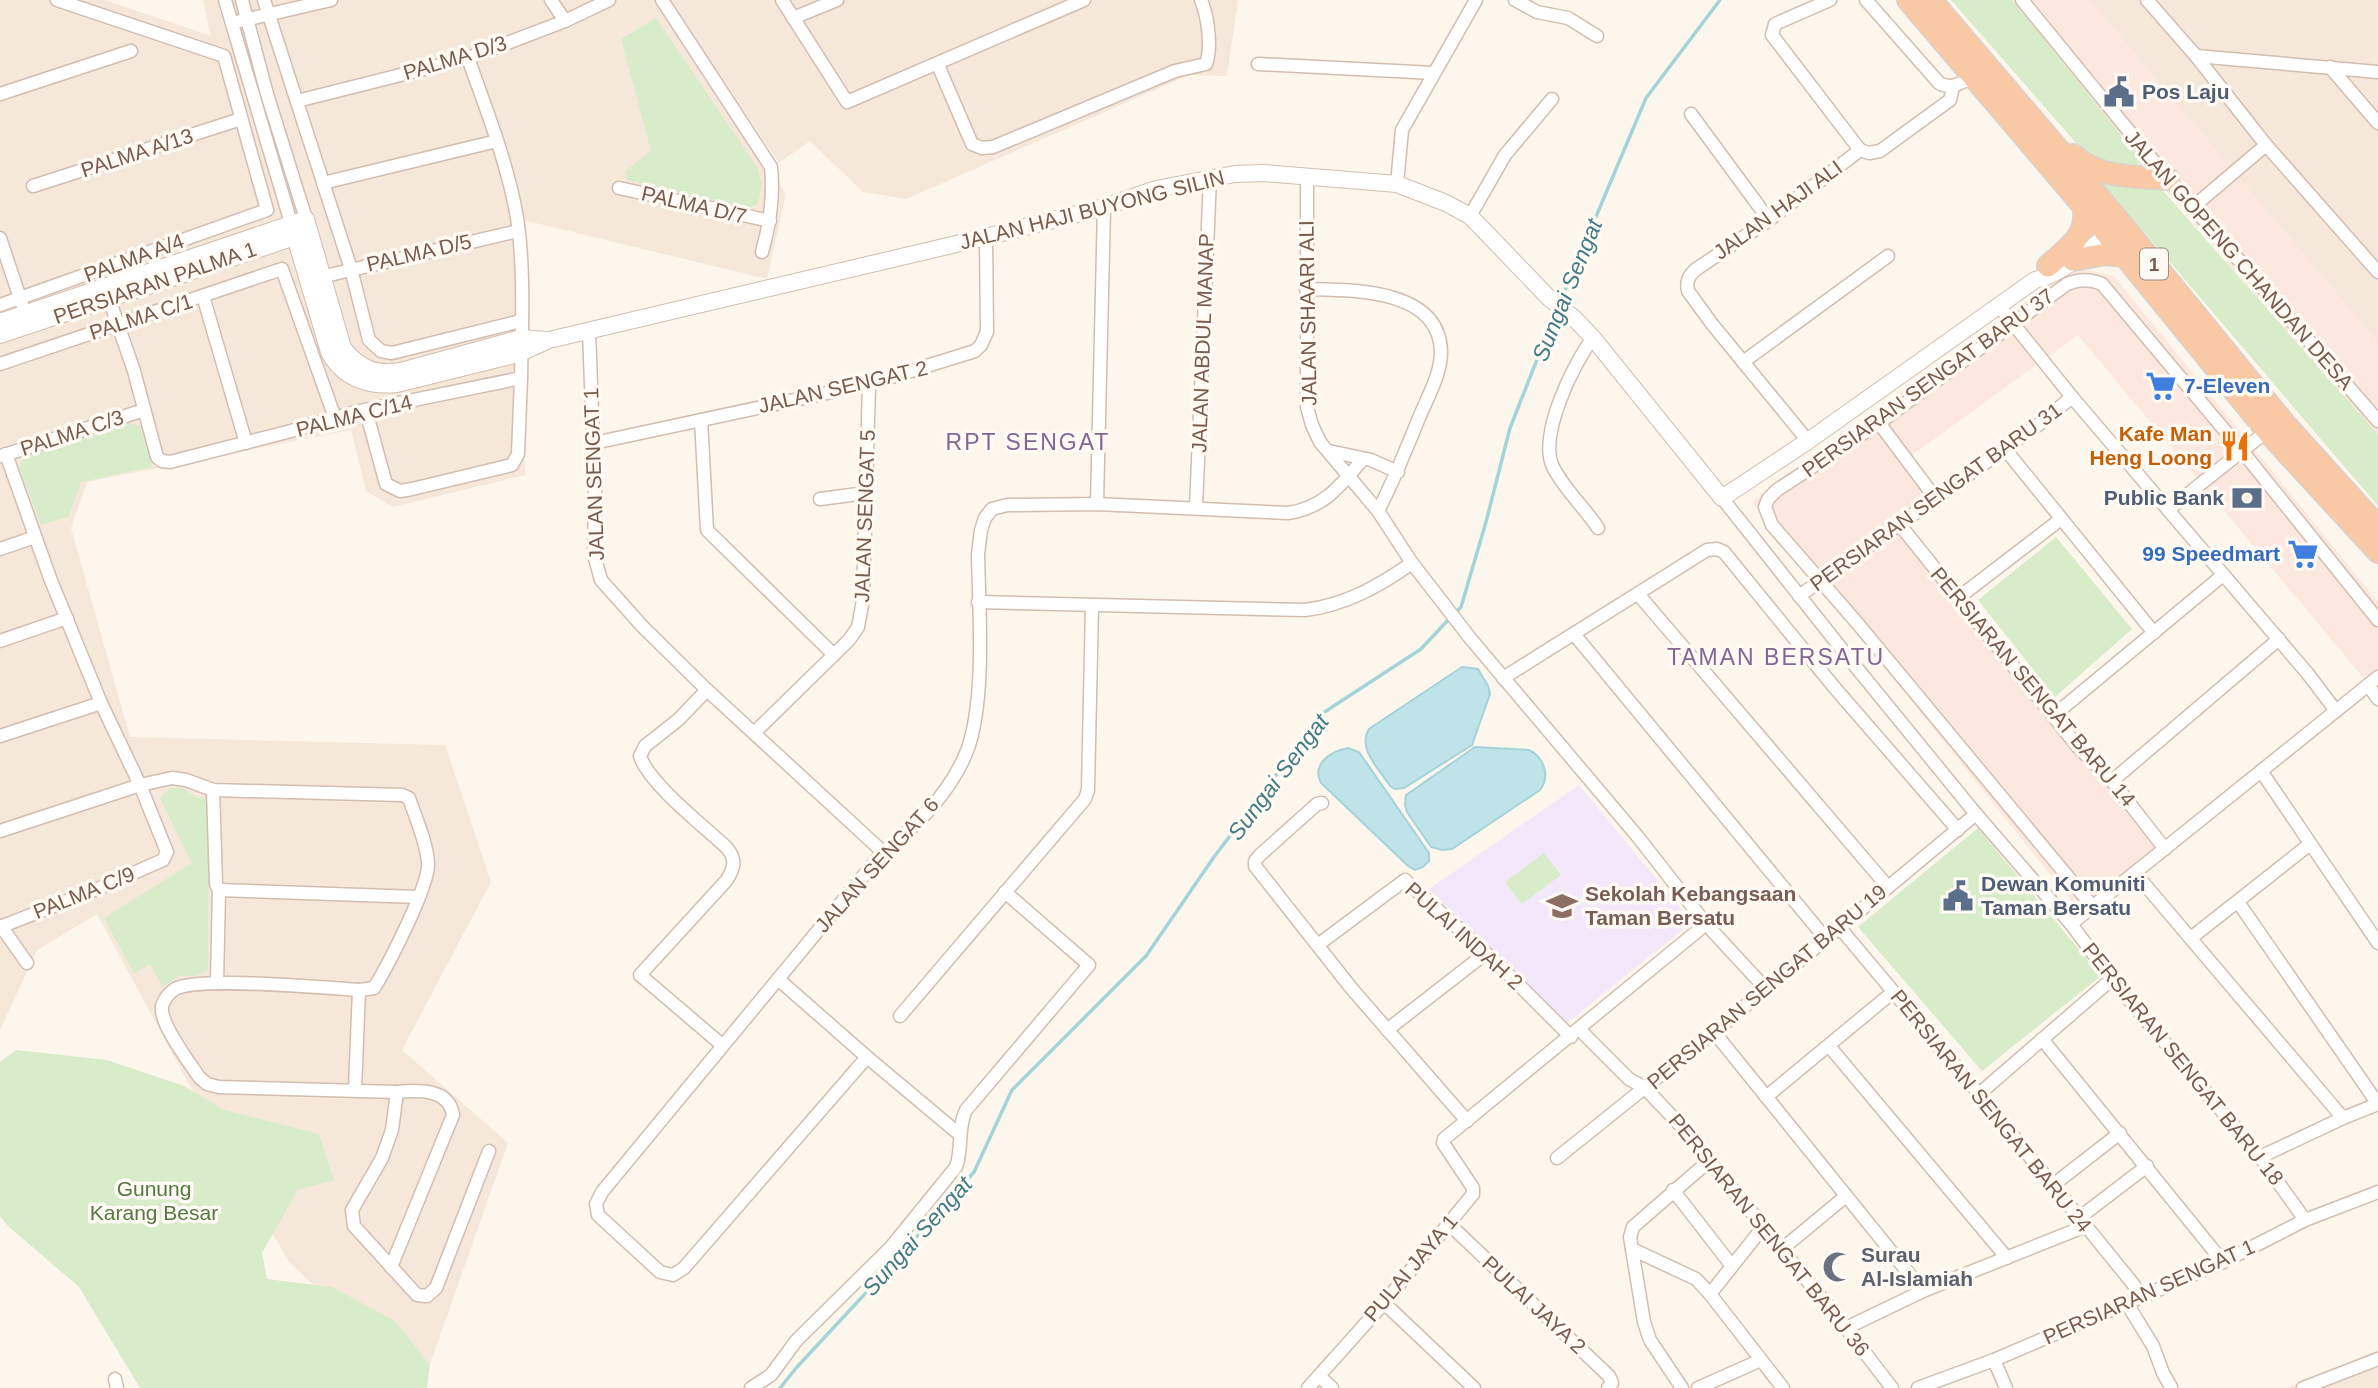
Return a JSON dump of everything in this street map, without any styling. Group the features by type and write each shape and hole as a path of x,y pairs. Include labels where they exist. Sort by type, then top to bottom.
{"highway":[{"name":"1","path":"1908,0 1928,10 2044,133 2285,424 2378,527"},
{"path":"1914,0 1922,10 1928,10"},
{"name":"1","path":"1928,10 1972,77 2082,205 2107,230 2124,256 2267,431 2378,552"},
{"path":"2044,133 2093,170 2168,178"},
{"path":"2044,133 2059,162 2101,212 2107,230 2211,335"},
{"path":"2041,273 2083,230 2085,216 2082,205"},
{"path":"2073,260 2106,254 2124,256"}],"street":[{"path":"57,0 224,55 242,119"},
{"path":"225,0 300,227 321,277 344,348 351,358 373,371 383,373 521,346"},
{"path":"242,0 329,352 334,362 364,382 377,386 397,384 521,346"},
{"path":"264,0 351,269 369,340 381,351 401,351 521,321"},
{"path":"231,23 331,0"},
{"path":"551,0 565,22"},
{"name":"PALMA D/3","path":"297,101 468,58 565,22 609,0"},
{"path":"662,0 771,167 773,184 769,222 761,252"},
{"path":"782,0 847,102 1084,0"},
{"path":"793,19 837,0"},
{"path":"938,65 972,144 982,148 993,147 1175,71 1206,64 1209,57 1201,0"},
{"path":"1397,184 1402,130 1476,0"},
{"path":"1515,0 1537,12 1568,18 1597,36"},
{"name":"JALAN HAJI ALI","path":"1808,441 1712,324 1686,285 1695,270 1769,220 1860,150 1772,35 1775,24 1830,0"},
{"path":"1866,0 1940,83 1953,87 1972,77"},
{"name":"JALAN GOPENG CHANDAN DESA","path":"2022,0 2168,178 2378,421"},
{"path":"2147,0 2196,56 2266,145 2378,272"},
{"path":"0,94 131,51"},
{"path":"2196,56 2378,72"},
{"path":"366,411 386,484 400,491 512,465 518,454 521,321 516,213 497,141 468,58"},
{"path":"1258,64 1434,73"},
{"path":"2330,67 2378,123"},
{"path":"1860,150 1880,151 1950,100 1953,87"},
{"path":"1469,216 1505,155 1552,99"},
{"path":"1691,114 1769,220"},
{"name":"PALMA A/13","path":"33,186 242,119"},
{"name":"PALMA A/4","path":"0,305 24,312 267,210 242,119"},
{"path":"323,183 497,141"},
{"path":"2193,207 2266,145"},
{"name":"JALAN HAJI BUYONG SILIN","path":"521,346 986,237 1104,207 1156,189 1210,178 1263,173 1397,184 1426,194 1469,216 1549,299 1575,319 1593,338 1722,498"},
{"name":"JALAN SHAARI ALI","path":"1307,176 1307,407 1315,434 1378,511 1412,563 1503,678 1638,837 1706,924 1766,989"},
{"name":"JALAN ABDUL MANAP","path":"1196,508 1210,178"},
{"name":"PALMA D/7","path":"619,188 769,222"},
{"path":"1104,207 1097,504 1280,513 1298,511 1325,500 1363,459"},
{"name":"PERSIARAN PALMA 1","path":"0,335 24,312 107,293 300,227"},
{"path":"2041,273 2044,278 2073,260 2107,230"},
{"path":"1722,498 1808,441 1999,306 2041,273 2107,230"},
{"name":"PALMA D/5","path":"321,277 518,231"},
{"name":"JALAN SENGAT 2","path":"594,443 869,384 965,356 981,345 987,332 986,237"},
{"path":"0,238 24,312 0,322"},
{"path":"1743,362 1888,256"},
{"name":"PALMA C/1","path":"0,364 282,269 335,418"},
{"name":"PERSIARAN SENGAT BARU 37","path":"1821,581 1772,525 1765,507 1768,499 1777,490 1879,424 2013,322 2067,284 2079,280 2092,280 2102,284 2242,451"},
{"path":"1306,289 1341,290 1392,297 1410,304 1427,317 1435,328 1441,354 1439,368 1398,472 1378,511"},
{"path":"107,293 144,410"},
{"path":"203,296 246,443"},
{"path":"1999,306 2072,397 2279,639 2336,711"},
{"name":"JALAN SENGAT 1","path":"589,331 594,443 594,555 600,580 707,690 883,852"},
{"path":"1593,338 1579,356 1563,391 1548,453 1553,468 1598,528"},
{"name":"PALMA C/14","path":"144,410 157,457 170,462 335,418 521,378"},
{"name":"JALAN SENGAT 5","path":"755,732 834,655 858,627 862,613 869,384"},
{"name":"PERSIARAN SENGAT BARU 31","path":"1799,596 2005,449 2072,397"},
{"name":"PALMA C/3","path":"3,455 144,410"},
{"path":"701,420 707,530 834,655"},
{"path":"1879,424 1936,499"},
{"path":"2168,510 2267,431"},
{"path":"2005,449 2154,633"},
{"path":"2242,451 2378,620"},
{"path":"1329,452 1380,463 1398,472"},
{"path":"3,455 100,704 140,785"},
{"path":"820,499 866,493"},
{"name":"PERSIARAN SENGAT BARU 18","path":"1722,498 1976,814 2071,924 2112,979 2260,1157 2305,1220"},
{"name":"JALAN SENGAT 6","path":"866,1058 684,1268 674,1275 660,1272 598,1215 596,1204 603,1192 883,852 906,834 928,811 967,750 977,705 981,530 985,518 998,506 1097,504"},
{"path":"1958,598 2062,519"},
{"name":"PERSIARAN SENGAT BARU 14","path":"1900,525 2078,747 2112,781 2165,849"},
{"path":"0,549 35,537"},
{"path":"1503,678 1707,550 1717,549 1724,552 1834,687 1958,830"},
{"path":"978,602 1305,610 1329,607 1377,586 1412,563"},
{"path":"2053,716 2223,575"},
{"path":"1821,581 2094,906"},
{"path":"1638,593 1888,887"},
{"path":"900,1016 1085,799 1088,790 1092,606"},
{"path":"0,641 67,618"},
{"path":"1574,634 1826,939"},
{"path":"2112,781 2279,639"},
{"path":"2071,924 2373,681 2378,699"},
{"path":"707,690 678,720 645,746 640,756 643,764 671,796 727,848 733,855 734,862 726,881 639,975 722,1045"},
{"path":"0,736 100,704"},
{"path":"2261,771 2378,943"},
{"path":"0,831 140,785 172,778 213,790 402,795 409,799 429,864 418,897 386,969 374,988 359,990 217,983 176,989 167,997 162,1007 163,1020 199,1077 207,1084 219,1087 425,1090 435,1093 452,1108 453,1115 391,1267"},
{"name":"PALMA C/9","path":"0,926 95,890 166,856 140,785"},
{"path":"213,790 216,884 219,890 217,983"},
{"path":"1322,803 1317,804 1260,855 1255,860 1255,866 1387,1030 1467,1121 1706,924"},
{"name":"PERSIARAN SENGAT BARU 19","path":"1557,1158 1714,1032 1976,814"},
{"path":"2191,938 2310,844"},
{"path":"2135,873 2343,1118"},
{"name":"PULAI INDAH 2","path":"1319,944 1405,880 1575,1033"},
{"path":"219,890 418,897"},
{"path":"751,1388 771,1375 796,1341 891,1247 956,1167 961,1155 961,1122 966,1110 1089,965 1005,892"},
{"path":"2238,902 2378,1104 2260,1157"},
{"path":"0,926 27,963"},
{"name":"PERSIARAN SENGAT BARU 24","path":"1840,928 1979,1094 2142,1296"},
{"path":"1387,1030 1486,953"},
{"path":"778,979 866,1058 959,1134"},
{"path":"1979,1094 2112,979"},
{"path":"355,1089 359,990"},
{"path":"1766,1097 1893,992"},
{"path":"1714,1032 1923,1291"},
{"name":"PERSIARAN SENGAT BARU 36","path":"1575,1033 1629,1079 1645,1088 1682,1127 1892,1388"},
{"path":"2042,1039 2223,1262"},
{"path":"1829,1046 2007,1258"},
{"path":"397,1091 392,1130 382,1158 352,1210 354,1226 417,1294 427,1296 436,1288 489,1151"},
{"name":"PULAI JAYA 1","path":"1307,1388 1384,1303 1473,1191 1443,1140 1467,1121"},
{"path":"2053,1185 2120,1133"},
{"path":"1682,1388 1650,1340 1644,1322 1630,1237 1633,1227 1710,1160"},
{"path":"1846,1328 1923,1291 2007,1258 2083,1222 2147,1166"},
{"path":"1674,1190 1732,1266"},
{"name":"PERSIARAN SENGAT 1","path":"1918,1388 1994,1360 2223,1262 2305,1220 2378,1192"},
{"path":"1782,1250 1846,1196"},
{"name":"PULAI JAYA 2","path":"1449,1224 1609,1376 1612,1383 1608,1388"},
{"path":"1710,1294 1764,1226"},
{"path":"1632,1250 1696,1279 1783,1388"},
{"path":"2126,1302 2153,1346 2171,1387"},
{"path":"1384,1303 1474,1388"},
{"path":"2303,1388 2324,1384 2378,1359"},
{"path":"1698,1388 1761,1360"},
{"path":"1994,1360 2006,1388"},
{"path":"1319,1376 1332,1388"}],"shaded area":[{"path":"0,0 105,0 211,36 203,0 655,0 786,194 767,279 523,220 525,475 393,507 366,491 351,430 87,482 71,528 130,737 445,745 491,882 402,1050 508,1143 422,1387 289,1262 97,914 37,950 0,1030"},
{"path":"670,0 1238,0 1227,76 1189,75 906,199 863,192 810,141 779,163"},
{"path":"2004,0 2378,0 2378,440"},
{"path":"2013,0 2090,0 2378,342 2378,432"},
{"path":"2074,267 2114,276 2378,602 2378,679 2370,686 2078,335 1908,458 1936,498 1902,523 2168,849 2085,918 1752,502"},
{"name":"Sekolah Kebangsaan Taman Bersatu","path":"1579,785 1692,922 1566,1024 1429,889"},
{"path":"2378,1350 2378,1388 2288,1388"}],"green space":[{"path":"1951,0 2012,0 2150,171 2091,160"},
{"path":"656,18 757,167 762,183 758,204 748,208 627,180 625,171 651,151 621,39"},
{"path":"2099,179 2157,184 2378,435 2378,506"},
{"path":"128,423 140,426 152,467 81,482 68,517 41,525 20,469 24,456"},
{"path":"2056,537 2132,629 2055,697 1978,600"},
{"path":"170,788 182,788 198,798 209,796 208,970 195,976 179,976 163,987 150,964 134,974 104,918 192,863 160,798"},
{"path":"1978,828 2101,976 1982,1071 1858,927"},
{"path":"1544,853 1561,875 1522,904 1505,882"},
{"name":"Gunung Karang Besar","path":"16,1050 107,1060 184,1086 224,1110 319,1134 334,1180 298,1190 262,1253 267,1279 332,1287 395,1321 430,1365 427,1388 140,1388 79,1287 0,1216 0,1062"}],"water":[{"path":"1462,667 1478,669 1490,694 1472,745 1404,788 1395,789 1375,766 1367,751 1366,736 1369,729"},
{"path":"1475,747 1529,750 1539,758 1544,768 1543,785 1540,790 1452,849 1431,847 1407,812 1406,795"},
{"path":"1348,748 1359,752 1429,853 1429,861 1423,867 1415,870 1408,866 1321,783 1319,770 1324,760 1335,752"}],"waterway":[{"name":"Sungai Sengat","path":"1560,302 1646,98 1720,0"},
{"name":"Sungai Sengat","path":"1455,613 1461,607 1510,428 1557,309"},
{"name":"Sungai Sengat","path":"780,1388 974,1172 1012,1090 1146,956 1214,857 1323,713 1421,649 1450,618"}],"place":[{"name":"Pos Laju","path":"2119,92"},
{"name":"7-Eleven","path":"2161,386"},
{"name":"Kafe Man Heng Loong","path":"2235,446"},
{"name":"Public Bank","path":"2247,498"},
{"name":"99 Speedmart","path":"2303,554"},
{"name":"Dewan Komuniti Taman Bersatu","path":"1958,896"},
{"name":"Sekolah Kebangsaan Taman Bersatu","path":"1562,906"},
{"name":"Surau Al-Islamiah","path":"1838,1267"}],"district":[{"name":"RPT SENGAT","path":"1028,442"},
{"name":"TAMAN BERSATU","path":"1776,657"}]}
